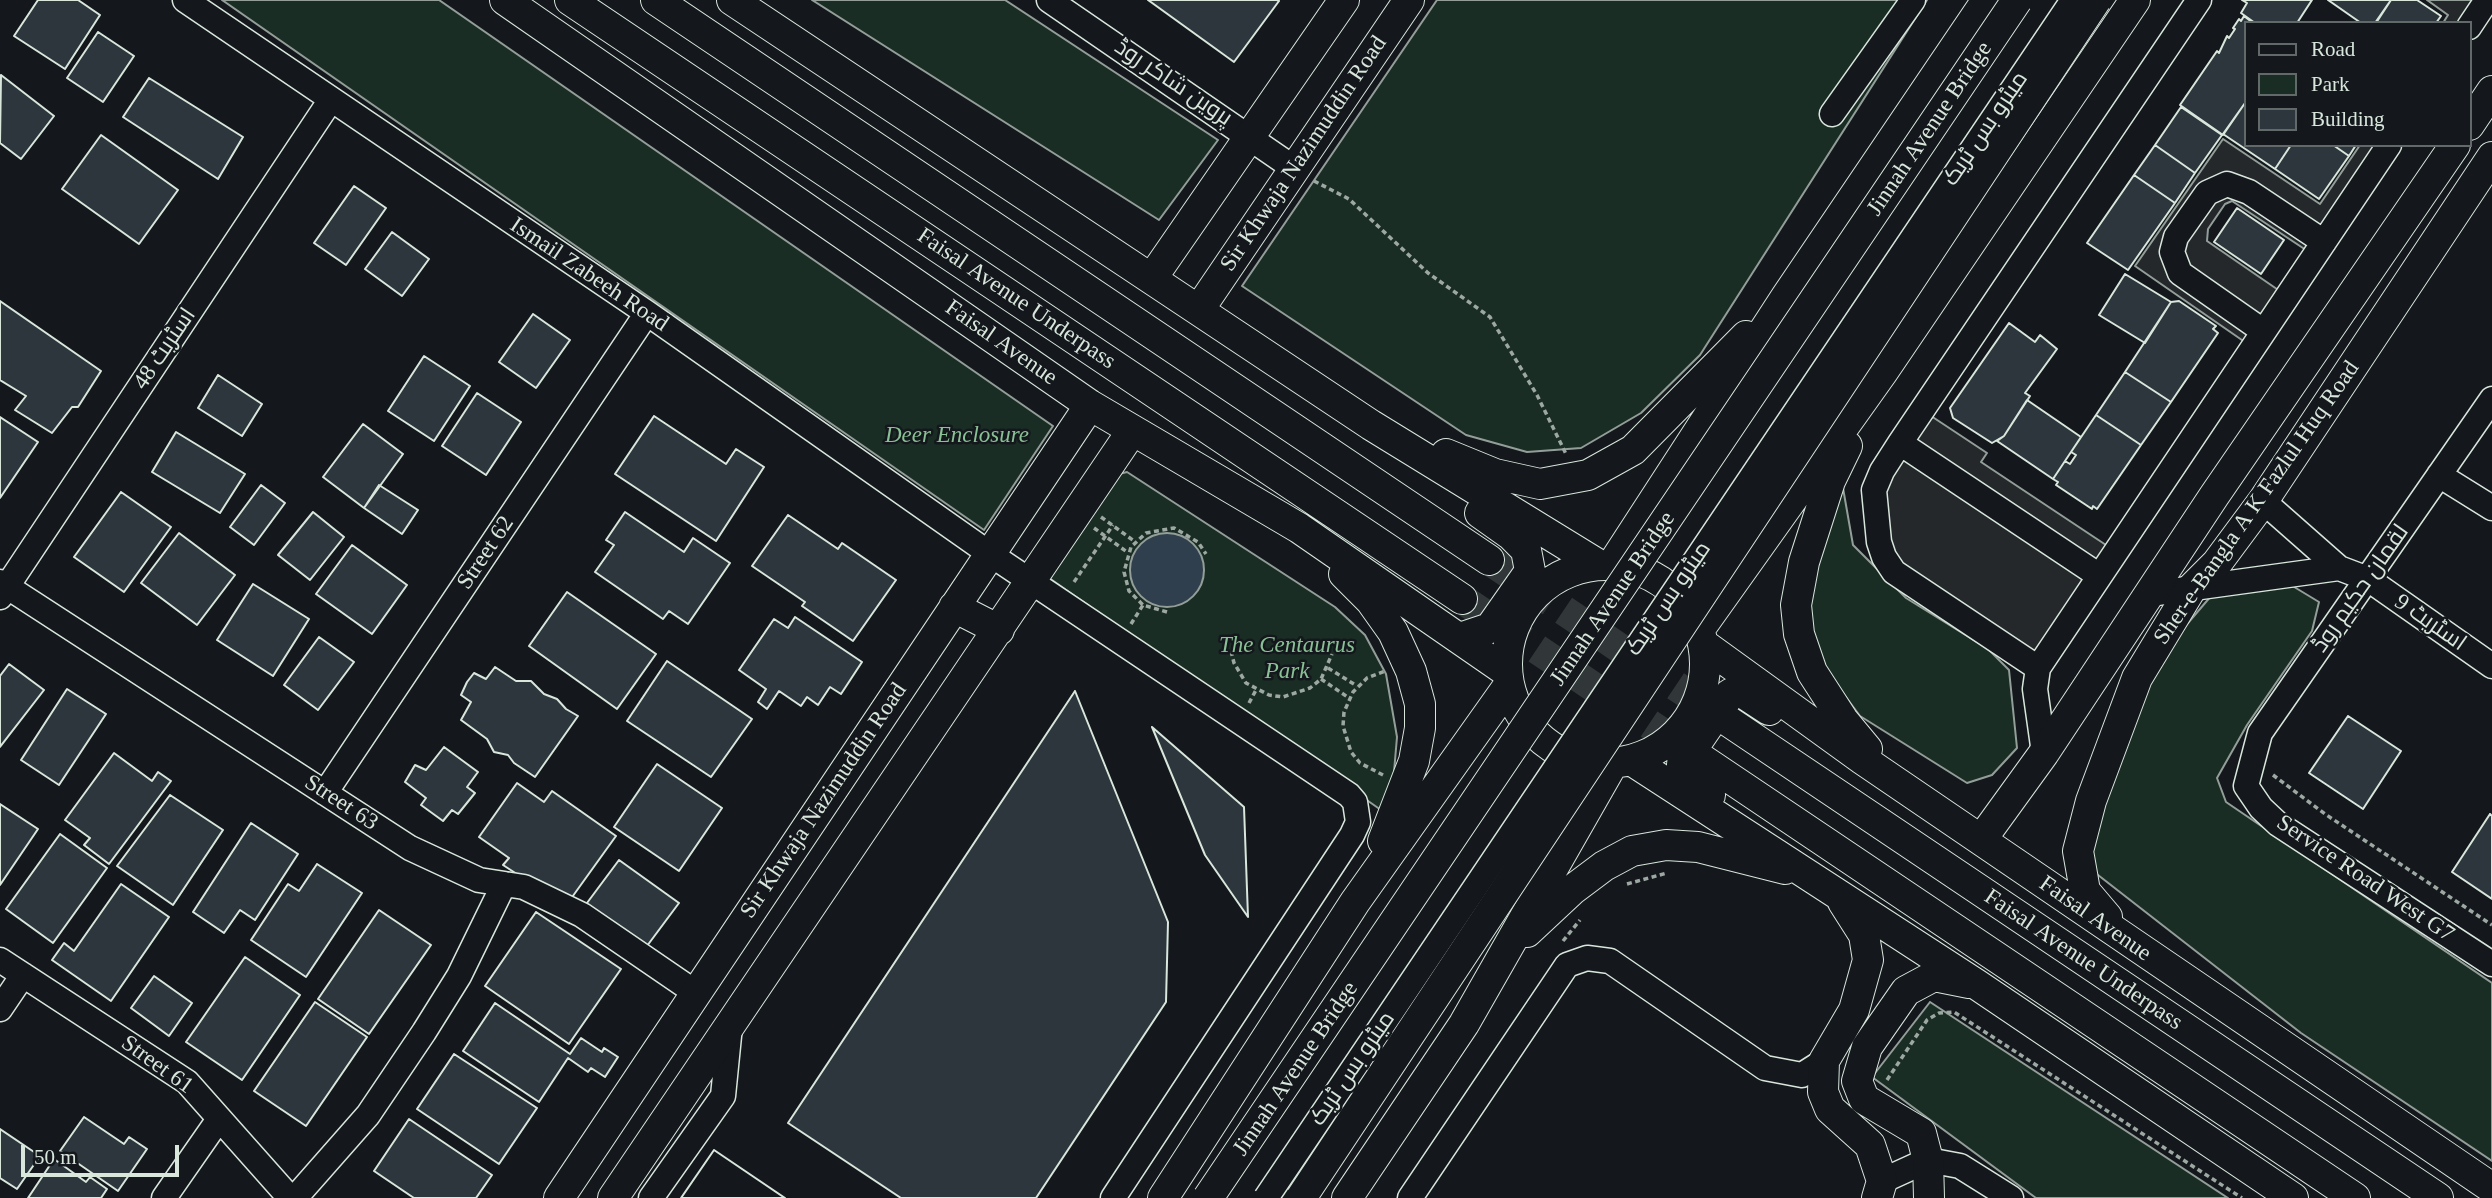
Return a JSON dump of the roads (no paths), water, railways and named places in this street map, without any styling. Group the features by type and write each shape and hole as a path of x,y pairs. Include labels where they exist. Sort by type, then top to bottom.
{"main road":[{"name":"Faisal Avenue","path":"505,0 1090,405 1299,528 1460,638 1507,678"},
{"name":"Faisal Avenue Underpass","path":"570,0 1462,599"},
{"name":"Faisal Avenue Underpass","path":"656,0 1489,560"},
{"path":"732,0 1200,308 1371,425 1606,565"},
{"path":"1152,278 1252,137 1344,0"},
{"name":"Sir Khwaja Nazimuddin Road","path":"1200,308 1409,0"},
{"path":"1606,565 1987,0"},
{"name":"Jinnah Avenue Bridge","path":"1208,1198 2017,0"},
{"path":"1301,1198 2096,0"},
{"path":"1701,637 2135,0"},
{"path":"2471,122 2492,91"},
{"name":"Sher-e-Bangla A K Fazlul Huq Road","path":"1981,840 2044,753 2454,147"},
{"name":"Sher-e-Bangla A K Fazlul Huq Road","path":"2127,942 2085,891 2078,851 2091,801 2137,678 2191,589 2217,563 2263,501 2492,157"},
{"path":"1371,425 1495,474 1540,484 1588,475 1633,450 1786,297"},
{"path":"1882,373 1830,481 1804,562 1796,605 1799,634 1812,671 1843,720 1892,778"},
{"name":"Sir Khwaja Nazimuddin Road","path":"559,1198 1090,405"},
{"path":"1371,425 1438,485 1511,535 1525,550 1530,571 1502,614 1490,628 1460,638"},
{"path":"613,1198 999,631 1132,430"},
{"path":"1299,528 1371,601 1393,632 1411,671 1420,704 1420,728 1410,775 1355,902"},
{"path":"1606,565 1640,571 1665,585 1685,605 1701,637 1704,674 1697,703 1681,728 1658,748 1622,761 1576,758 1558,751 1536,735 1518,712 1507,678 1509,640 1528,604 1542,588 1569,572 1606,565"},
{"path":"954,607 999,631"},
{"name":"Faisal Avenue","path":"1701,637 1862,759 2127,942 2492,1188"},
{"path":"1163,1198 1355,902 1507,678"},
{"path":"1770,848 1756,828 1682,772 1682,764 1730,694 1736,691 1743,693 1829,749 1862,759"},
{"name":"Faisal Avenue Underpass","path":"1728,721 2438,1198"},
{"name":"Faisal Avenue Underpass","path":"1703,760 2355,1198"},
{"path":"1622,761 1770,848 2293,1198"},
{"path":"1464,1024 1622,761"},
{"path":"1347,1198 1527,932 1572,890 1604,866 1632,851 1667,845 1698,847 1751,858 1826,885 1864,935 1868,960 1854,1010 1824,1061 1823,1092 1830,1109 1870,1145 1880,1189"},
{"path":"1929,1198 1928,1160 1921,1133 1864,1098 1857,1081 1867,1048 1906,991 1934,976 1976,984"},
{"path":"1854,1010 1884,1024"}],"street":[{"name":"Ismail Zabeeh Road","path":"185,0 330,101 646,313 990,554 1349,795 1358,812 1352,835 1113,1198"},
{"name":"پروین شاکر روڈ","path":"1049,0 1295,169"},
{"path":"1832,114 1913,0"},
{"name":"میٹرو بس ٹریک","path":"1266,1198 2073,0"},
{"path":"2038,668 1900,578 1884,558 1875,519 1874,491 1882,471 1900,443 2199,0"},
{"name":"اسٹریٹ 48","path":"2,588 330,101"},
{"path":"2044,753 2035,689 2038,668 2388,147"},
{"path":"2263,331 2180,273 2172,252 2176,237 2207,193 2227,184 2249,192 2323,242"},
{"name":"Street 62","path":"325,793 646,313"},
{"name":"لقمان حکیم روڈ","path":"2246,786 2260,733 2492,399"},
{"path":"1900,443 2098,575"},
{"path":"2439,475 2492,508"},
{"path":"2263,501 2339,568 2368,579"},
{"path":"2150,594 2339,568"},
{"name":"اسٹریٹ 9","path":"2368,579 2492,666"},
{"name":"Street 63","path":"2,588 410,848 479,880 524,887 582,915 696,993"},
{"name":"Service Road West G7","path":"2246,786 2261,808 2278,824 2492,964"},
{"path":"295,1198 368,1115 424,1032 459,975 504,884"},
{"path":"1410,1198 1567,965 1587,958 1609,961 1765,1068 1802,1074 1824,1061"},
{"name":"Street 61","path":"0,960 187,1082 289,1198"},
{"path":"0,1009 23,975"},
{"path":"651,1198 723,1096 730,1027"},
{"path":"164,1198 219,1119"},
{"path":"1880,1189 1928,1160 1960,1166 2011,1198"}],"water":[{"path":"1160,533 1174,533 1188,539 1198,549 1204,570 1202,584 1188,601 1174,607 1160,607 1146,601 1136,591 1130,577 1130,563 1136,549 1146,539"}],"tunnel":[{"path":"1489,560 1728,721"},
{"path":"1462,599 1703,760"}],"park label":[{"name":"Deer Enclosure","path":"957,436"},
{"name":"The Centaurus Park","path":"1287,659"}]}
